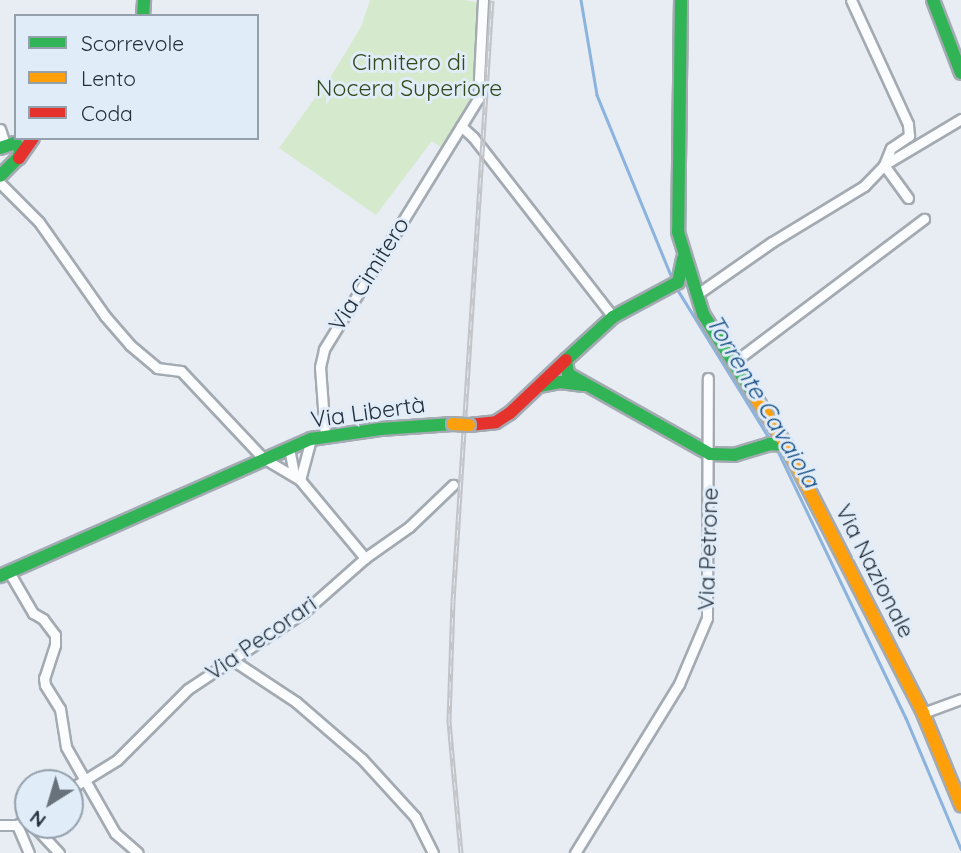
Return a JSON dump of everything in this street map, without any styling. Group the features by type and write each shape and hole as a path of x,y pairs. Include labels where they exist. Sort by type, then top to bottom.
{"main road":[{"name":"Via Nazionale","path":"681,0 678,218 683,254 696,296 703,314 786,445 923,713 961,804"},
{"path":"933,0 961,73"},
{"path":"943,0 961,48"},
{"path":"0,176 19,158 32,140"},
{"path":"8,143 19,146 19,158"},
{"path":"683,254 672,285 696,296"},
{"name":"Via Libertà","path":"4,574 263,458 312,439 421,424 469,425 496,422 539,386 612,317 672,285"},
{"path":"566,360 568,374 713,455 737,455 776,443 786,445"},
{"path":"539,386 560,382 589,386"},
{"path":"754,449 769,433 772,421"}],"street":[{"name":"Via Cimitero","path":"326,435 320,367 324,349 478,99 483,0"},
{"path":"851,0 911,131 891,148 884,165"},
{"path":"696,296 772,242 864,186 884,165 961,119"},
{"path":"461,126 612,317"},
{"path":"0,129 8,143"},
{"path":"884,165 908,198"},
{"path":"0,183 39,222 105,316 130,345 157,368 181,371 263,458 299,475"},
{"path":"734,362 924,219"},
{"name":"Via Petrone","path":"575,853 680,684 707,618 713,455 708,378"},
{"path":"299,475 312,439"},
{"path":"289,448 299,475 365,558"},
{"name":"Via Pecorari","path":"85,779 117,760 188,689 304,612 365,558 408,527 453,485"},
{"path":"4,574 33,613 43,619 55,635 55,645 44,678 45,685 60,709 66,747 115,833 138,853"},
{"path":"231,659 296,702 362,759 415,817 433,853"},
{"path":"923,713 961,699"},
{"path":"46,839 59,853"}],"green space":[{"name":"Cimitero di Nocera Superiore","path":"370,0 464,0 480,3 477,91 441,147 432,141 376,215 279,148 333,73 361,27"}],"waterway":[{"name":"Torrente Cavaiola","path":"581,0 597,95 672,278"},
{"name":"Torrente Cavaiola","path":"676,287 770,439"},
{"name":"Torrente Cavaiola","path":"778,451 906,718 961,849"}],"railway":[{"path":"461,853 449,721 453,601 492,0"}],"traffic: fast":[{"path":"143,14 144,0"},
{"path":"681,0 678,232 703,314 756,398"},
{"path":"933,0 961,73"},
{"path":"0,148 15,143 21,150 18,158 0,176"},
{"path":"683,259 678,282 613,317 566,360 568,374 710,454 734,455 769,444 786,445"},
{"path":"539,386 560,382 584,385"},
{"path":"0,576 311,439 380,429 453,424"}],"traffic: slow":[{"path":"756,398 786,445 923,713 961,805"},
{"path":"453,424 469,425"}],"traffic: jam":[{"path":"19,158 32,140"},
{"path":"469,425 496,422 510,413 566,360"}]}
